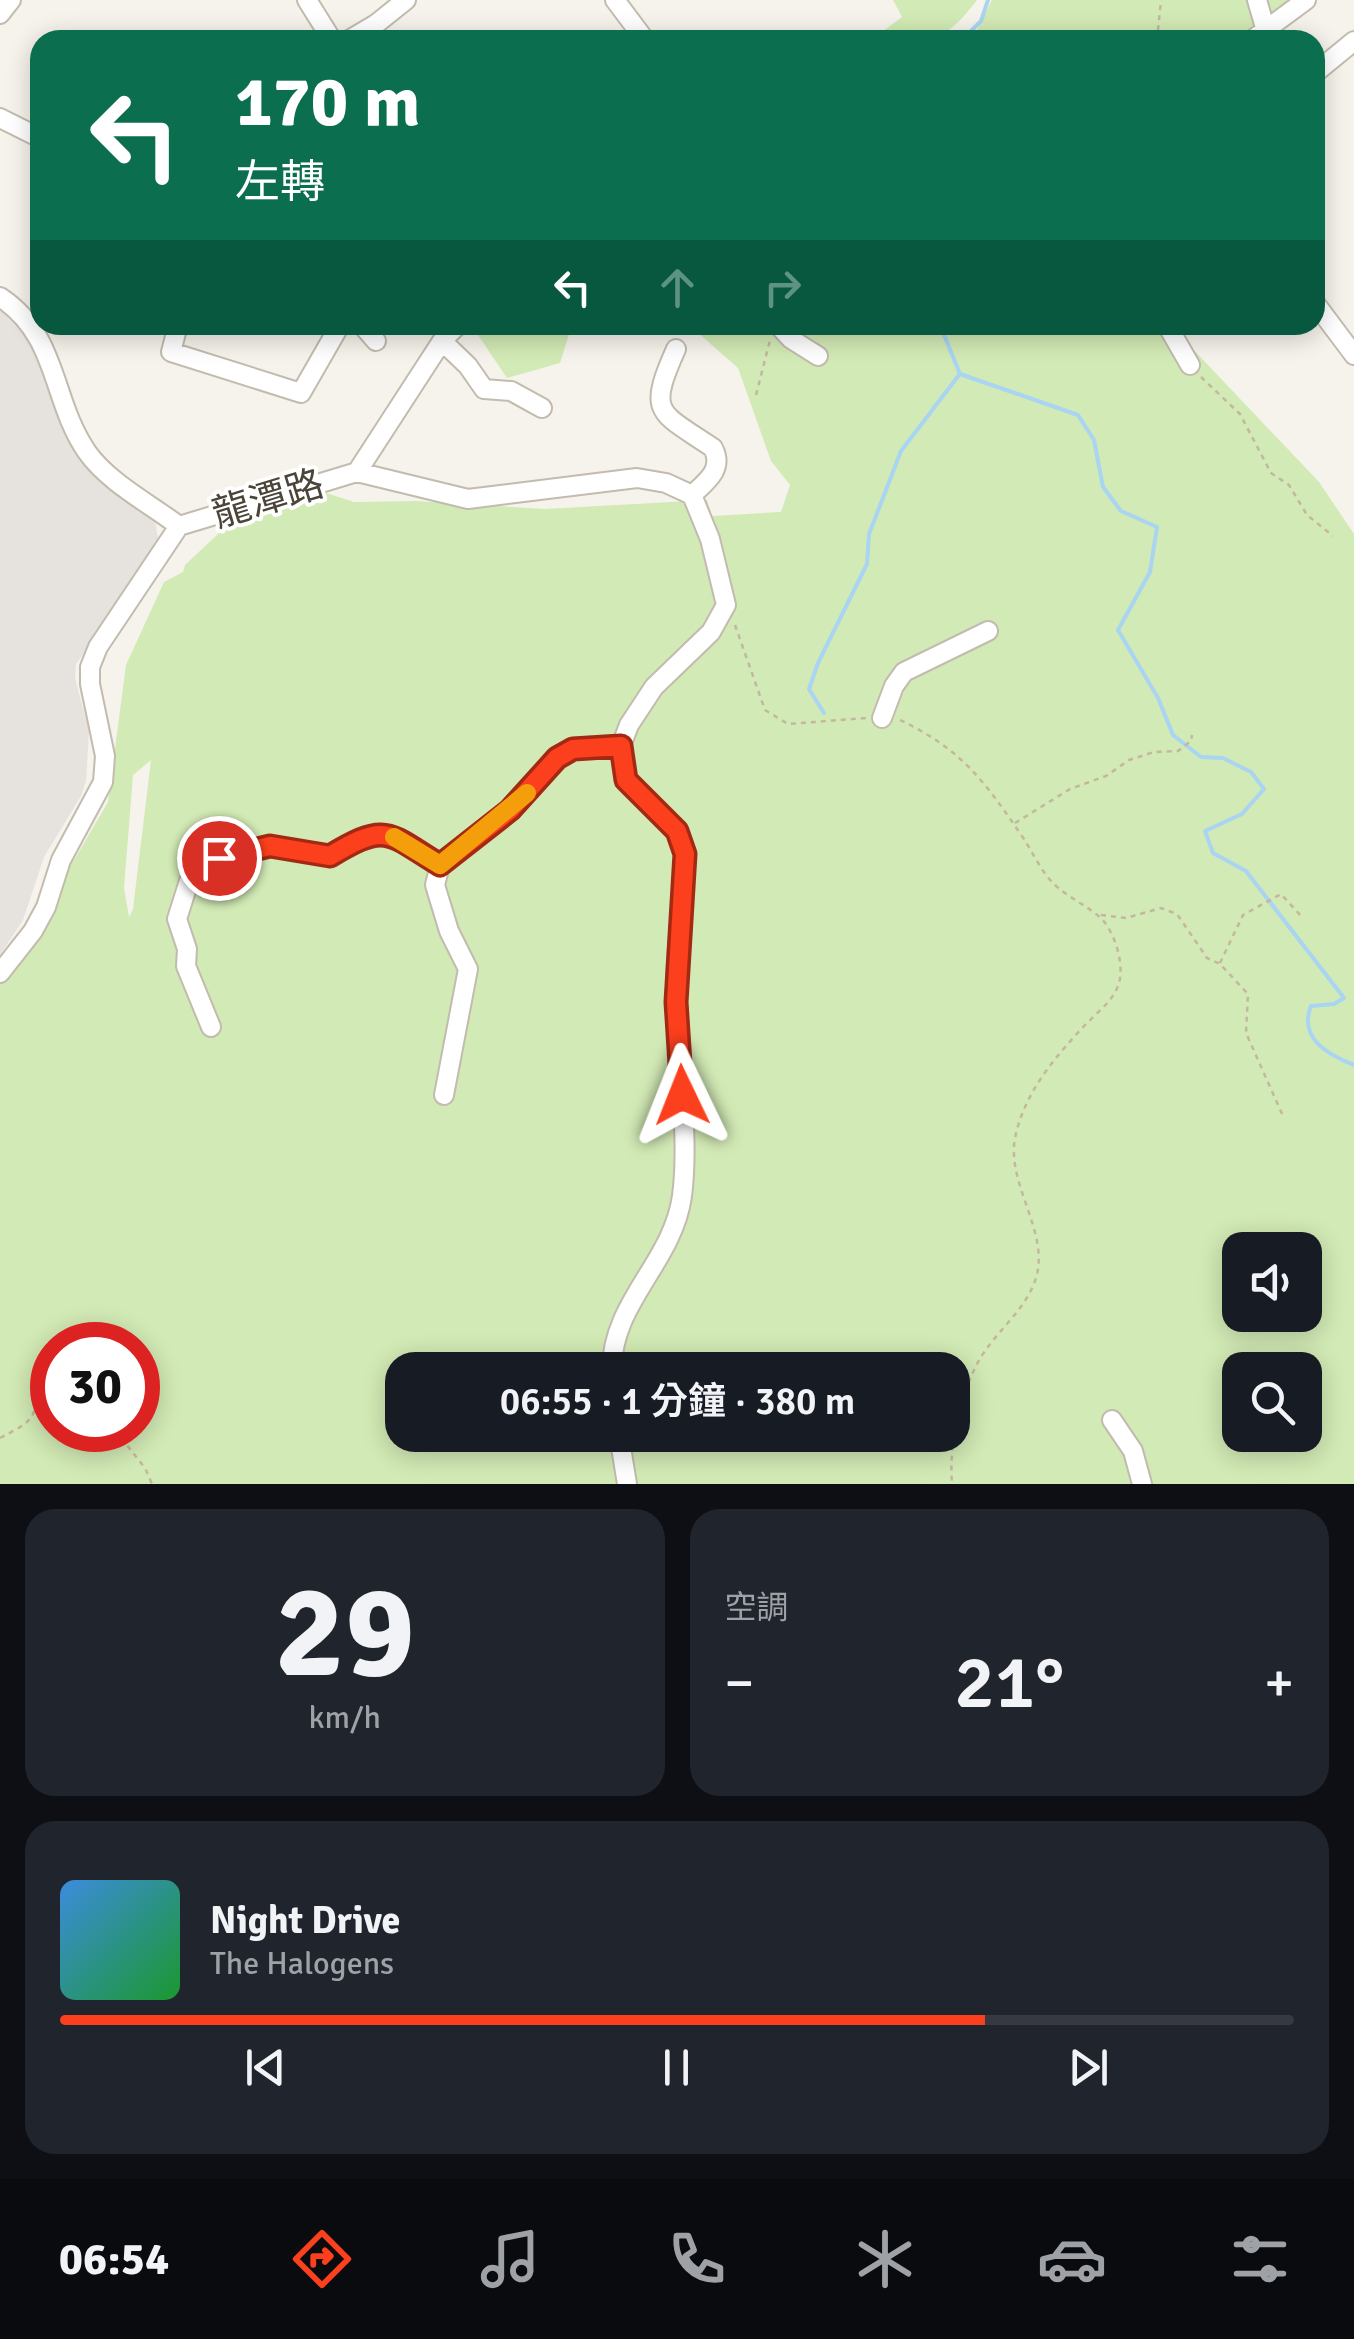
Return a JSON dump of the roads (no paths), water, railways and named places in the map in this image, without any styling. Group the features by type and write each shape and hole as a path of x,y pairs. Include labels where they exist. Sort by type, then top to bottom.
{"street":[{"path":"0,14 11,0"},
{"path":"307,0 326,30"},
{"path":"366,30 406,0"},
{"path":"615,0 638,30"},
{"path":"1257,0 1259,30"},
{"path":"1266,30 1306,0"},
{"path":"1325,65 1354,40"},
{"path":"0,118 30,133"},
{"name":"龍潭路","path":"0,298 14,306 30,328"},
{"path":"1325,316 1354,355"},
{"name":"龍潭路","path":"35,335 48,352 73,427 89,456 179,526 357,472"},
{"path":"175,335 171,352 301,393 334,335"},
{"path":"371,335 376,340"},
{"path":"449,335 357,472 468,499 637,478 666,483 692,495 710,539 726,606 711,632 654,687 628,725 621,746 626,780 677,831 685,854 676,1002 682,1062 682,1196 672,1236 629,1304 612,1352"},
{"path":"783,335 818,356"},
{"path":"1173,335 1190,366"},
{"path":"442,342 468,366 484,389 511,391 542,408"},
{"path":"676,349 658,388 662,406 670,419 712,448 716,455 714,475 692,495"},
{"path":"0,973 46,906 60,860 103,782 104,756 90,666 179,526"},
{"path":"882,718 904,672 988,631"},
{"path":"444,1096 468,969 449,931 435,885 440,865 510,810 557,758 573,749 621,746"},
{"path":"211,1027 186,966 188,948 177,919 190,881 219,858 270,846 330,856 364,836 389,834 440,865"},
{"path":"1112,1420 1133,1451 1142,1484"},
{"path":"621,1452 626,1484"}],"waterway":[{"path":"972,30 981,21 988,0"},
{"path":"944,335 960,374 1078,415 1094,440 1103,487 1121,511 1157,527 1150,572 1118,630 1158,698 1173,735 1201,757 1223,758 1251,772 1264,789 1242,814 1205,831 1213,853 1246,871 1344,998 1334,1004 1311,1006 1309,1028 1326,1051 1354,1065"},
{"path":"824,713 809,689 867,564 869,534 901,451 959,375"}]}
